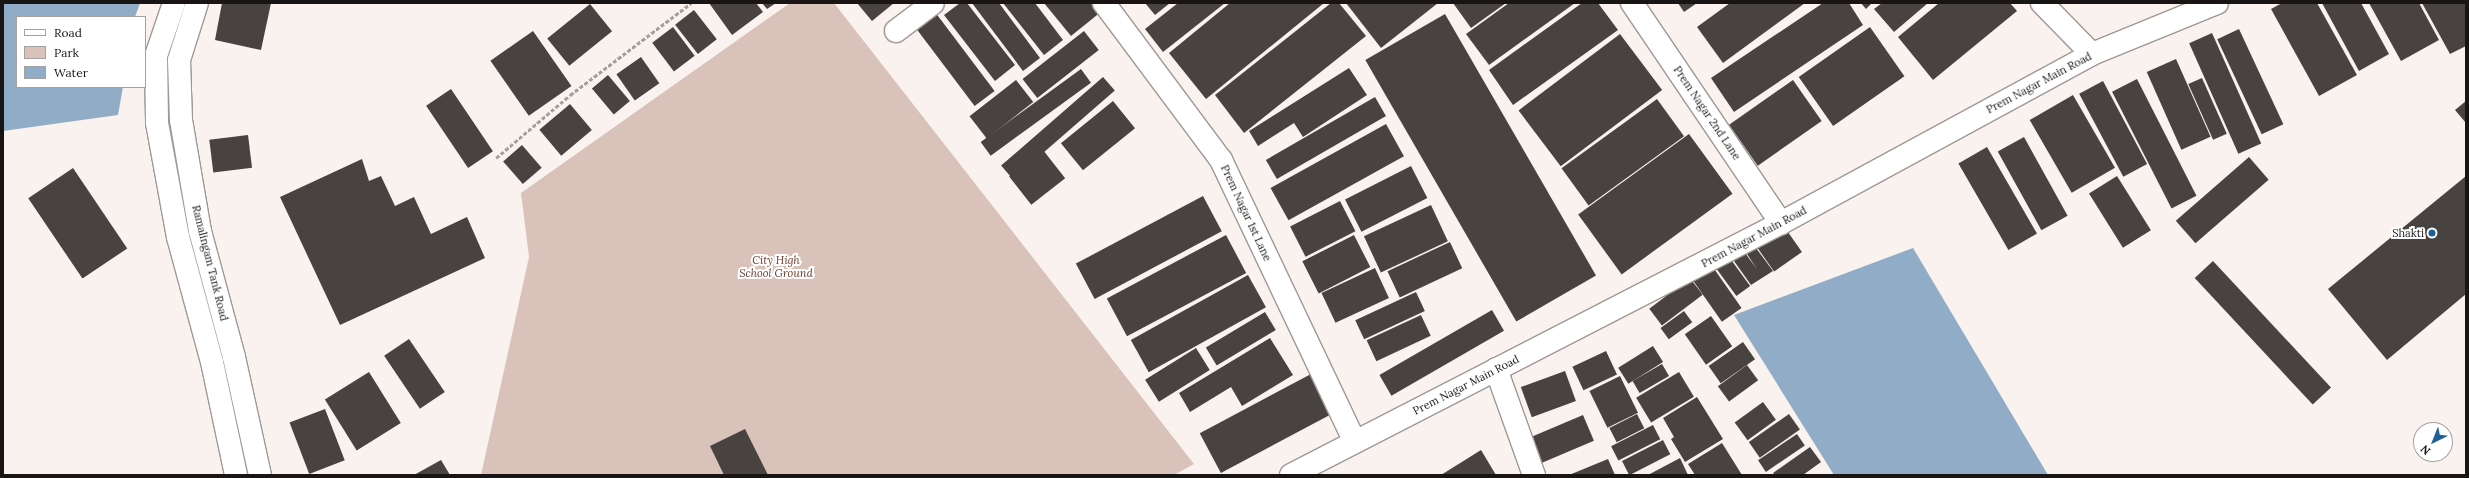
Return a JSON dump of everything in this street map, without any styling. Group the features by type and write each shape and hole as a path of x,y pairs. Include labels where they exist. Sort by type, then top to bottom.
{"street":[{"name":"Ramalingam Tank Road","path":"174,3 156,56 158,123 178,236 212,362 236,475"},
{"name":"Ramalingam Tank Road","path":"197,3 179,60 180,120 200,231 234,357 260,475"},
{"path":"896,31 933,3"},
{"name":"Prem Nagar 1st Lane","path":"1104,3 1221,160 1355,442"},
{"name":"Prem Nagar 2nd Lane","path":"1632,3 1781,224"},
{"path":"2042,3 2092,54"},
{"name":"Prem Nagar Main Road","path":"1291,475 1781,224 2092,54 2217,3"},
{"path":"1496,369 1534,475"}],"path":[{"path":"496,158 570,95 691,3"}],"green space":[{"name":"City High School Ground","path":"790,3 834,3 1194,464 1174,475 481,475 529,257 521,193"}],"water":[{"path":"3,3 140,3 135,16 16,16 16,88 123,88 118,115 3,131"},
{"path":"1913,248 2048,475 1834,475 1734,315"}],"building":[{"path":"222,3 271,3 261,50 215,40"},
{"path":"709,3 756,3 763,12 732,35"},
{"path":"762,3 776,3 767,9"},
{"path":"857,3 894,3 872,21"},
{"path":"960,3 967,3 1015,65 995,81 944,15"},
{"path":"972,3 999,3 1040,58 1023,71"},
{"path":"1003,3 1035,3 1063,40 1044,55"},
{"path":"1044,3 1096,3 1102,11 1071,36"},
{"path":"1145,3 1170,3 1155,15"},
{"path":"1178,3 1225,3 1163,52 1145,29"},
{"path":"1230,3 1324,3 1206,99 1169,53"},
{"path":"1331,3 1339,3 1366,36 1244,133 1215,95"},
{"path":"1346,3 1438,3 1381,48"},
{"path":"1453,3 1506,3 1471,28"},
{"path":"1509,3 1575,3 1489,65 1466,34"},
{"path":"1582,3 1598,3 1618,30 1513,105 1489,70"},
{"path":"1678,3 1697,3 1684,12"},
{"path":"1730,3 1805,3 1723,63 1697,27"},
{"path":"1823,3 1849,3 1863,25 1734,112 1711,78"},
{"path":"1861,3 1872,3 1866,9"},
{"path":"1882,3 1928,3 1894,32 1874,9"},
{"path":"1939,3 2010,3 2017,11 1933,80 1898,37"},
{"path":"2282,3 2317,3 2357,75 2319,96 2271,9"},
{"path":"2322,3 2361,3 2389,54 2359,71"},
{"path":"2369,3 2419,3 2439,40 2401,61"},
{"path":"2422,3 2466,3 2466,46 2450,54"},
{"path":"590,4 612,31 569,66 547,39"},
{"path":"694,10 717,39 698,54 675,25"},
{"path":"935,12 995,91 975,106 915,27"},
{"path":"1445,14 1596,276 1516,322 1365,60"},
{"path":"673,27 695,56 674,71 652,43"},
{"path":"1870,27 1904,76 1833,126 1799,77"},
{"path":"2239,29 2283,124 2262,134 2217,39"},
{"path":"533,31 571,86 529,116 490,61"},
{"path":"1084,31 1099,50 1037,98 1023,79"},
{"path":"2212,33 2261,144 2238,154 2189,43"},
{"path":"1620,34 1662,90 1561,166 1519,110"},
{"path":"641,57 659,83 635,100 616,74"},
{"path":"2176,59 2211,137 2181,150 2147,72"},
{"path":"1349,68 1367,95 1303,137 1294,123 1258,146 1249,131"},
{"path":"1081,69 1091,83 991,156 981,142"},
{"path":"608,75 630,101 614,115 592,88"},
{"path":"1103,77 1115,91 1013,179 1001,166"},
{"path":"2202,78 2227,134 2213,140 2188,84"},
{"path":"2137,79 2196,196 2172,208 2112,92"},
{"path":"1016,80 1033,102 987,138 970,116"},
{"path":"1793,80 1822,121 1758,166 1729,125"},
{"path":"2103,81 2147,164 2123,177 2079,94"},
{"path":"451,89 493,151 468,168 426,106"},
{"path":"2073,95 2115,168 2072,193 2030,120"},
{"path":"1375,97 1386,116 1277,179 1266,160"},
{"path":"1657,99 1684,136 1589,206 1562,168"},
{"path":"1113,101 1135,128 1083,170 1061,143"},
{"path":"2466,101 2466,123 2455,110"},
{"path":"570,104 592,130 561,156 539,130"},
{"path":"1386,124 1404,156 1288,220 1271,188"},
{"path":"1689,134 1732,194 1622,274 1578,215"},
{"path":"248,135 252,168 213,173 209,140"},
{"path":"2024,137 2068,216 2041,230 1998,152"},
{"path":"522,145 542,168 523,184 503,161"},
{"path":"1987,147 2037,234 2008,250 1958,164"},
{"path":"1043,150 1065,178 1031,205 1009,176"},
{"path":"2249,157 2269,180 2195,243 2176,221"},
{"path":"362,159 369,181 381,176 395,206 414,197 431,234 467,217 485,258 340,325 280,197"},
{"path":"1411,166 1427,198 1361,232 1345,200"},
{"path":"73,168 127,248 82,279 28,198"},
{"path":"2117,176 2151,230 2123,248 2089,193"},
{"name":"Shakti","path":"2466,176 2466,294 2387,360 2328,289"},
{"path":"1203,196 1222,231 1095,299 1076,264"},
{"path":"1340,201 1355,231 1306,257 1290,226"},
{"path":"1431,205 1448,241 1381,273 1364,236"},
{"path":"1783,225 1802,252 1774,272 1755,245"},
{"path":"1226,235 1246,273 1127,336 1107,298"},
{"path":"1354,235 1370,267 1319,293 1302,261"},
{"path":"1450,242 1462,268 1400,297 1387,271"},
{"path":"1756,248 1773,271 1751,285 1734,261 1745,253 1757,269 1747,254"},
{"path":"1729,257 1750,286 1736,296 1715,267"},
{"path":"2213,261 2331,388 2313,405 2195,278"},
{"path":"1710,263 1742,308 1722,322 1690,277"},
{"path":"1375,268 1389,298 1335,323 1322,293"},
{"path":"1248,275 1266,307 1149,372 1131,340"},
{"path":"1690,278 1703,295 1662,325 1649,309"},
{"path":"1416,292 1425,311 1364,339 1355,320"},
{"path":"1492,310 1504,331 1391,396 1379,375"},
{"path":"1684,311 1692,322 1669,339 1661,328"},
{"path":"1265,312 1276,330 1217,366 1206,348"},
{"path":"1421,315 1431,336 1376,361 1367,340"},
{"path":"1711,316 1732,346 1706,365 1685,334"},
{"path":"1270,338 1293,375 1242,406 1231,387 1190,412 1179,393"},
{"path":"409,339 445,392 420,409 384,356"},
{"path":"1743,342 1755,359 1721,383 1709,366"},
{"path":"1653,346 1663,362 1628,384 1618,368"},
{"path":"1196,348 1210,370 1159,402 1145,380"},
{"path":"1606,351 1617,375 1583,390 1572,367"},
{"path":"1662,364 1669,376 1640,393 1633,381"},
{"path":"1747,365 1758,380 1729,402 1718,386"},
{"path":"1565,371 1576,401 1532,417 1521,387"},
{"path":"369,372 401,423 357,450 325,400"},
{"path":"1679,372 1694,397 1651,423 1636,398"},
{"path":"1311,374 1332,414 1221,473 1200,433"},
{"path":"1620,376 1638,413 1607,428 1589,391"},
{"path":"1697,397 1723,439 1685,462 1671,439 1674,437 1663,418"},
{"path":"1763,402 1776,420 1748,440 1735,423"},
{"path":"325,409 345,460 309,474 290,423"},
{"path":"1637,414 1644,428 1617,442 1609,428"},
{"path":"1789,414 1800,430 1760,458 1749,442"},
{"path":"1583,415 1594,441 1541,463 1531,437"},
{"path":"1653,425 1660,439 1618,461 1611,446"},
{"path":"745,429 768,475 724,475 710,446"},
{"path":"1797,434 1805,446 1766,472 1758,460"},
{"path":"1663,440 1670,454 1630,475 1622,461"},
{"path":"1722,443 1742,475 1695,475 1688,464"},
{"path":"1810,447 1821,462 1803,475 1775,475 1773,473"},
{"path":"1481,450 1496,475 1441,475"},
{"path":"1680,458 1688,475 1648,475"},
{"path":"1608,459 1615,475 1569,475"},
{"path":"441,460 450,475 414,475"}],"place":[{"name":"Shakti","path":"2432,233"}]}
